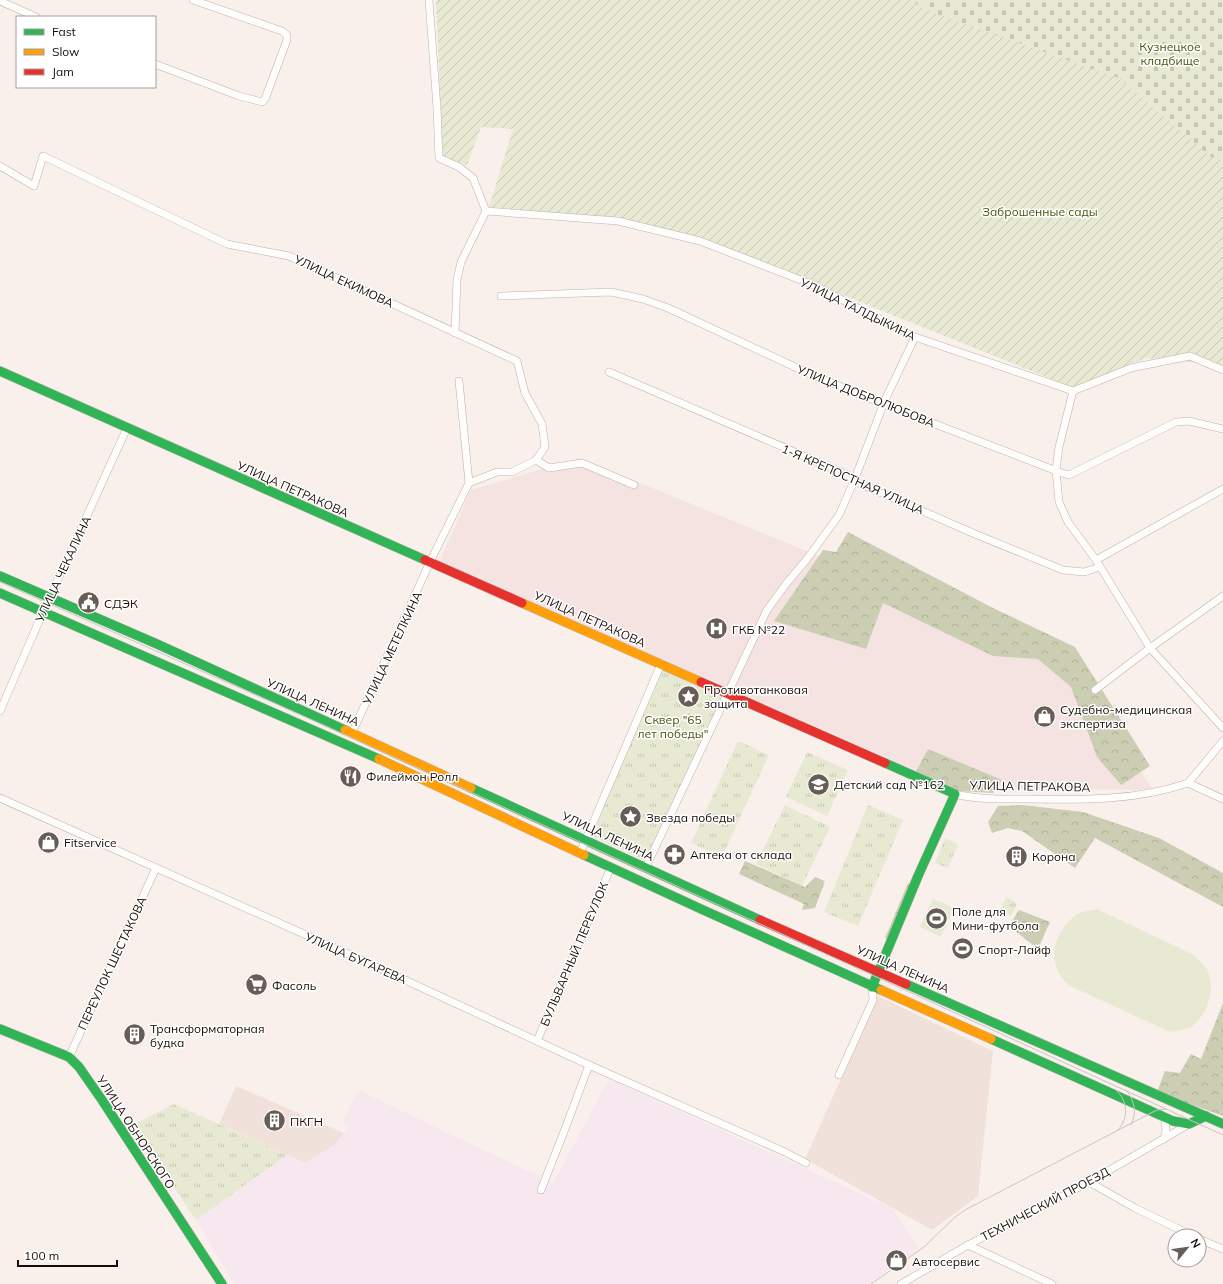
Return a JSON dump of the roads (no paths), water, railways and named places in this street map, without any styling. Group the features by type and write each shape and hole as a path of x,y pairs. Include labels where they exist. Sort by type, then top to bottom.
{"main road":[{"name":"УЛИЦА ПЕТРАКОВА","path":"0,371 955,794"},
{"name":"УЛИЦА ЛЕНИНА","path":"0,576 163,647 646,867 1223,1124"},
{"name":"УЛИЦА ЛЕНИНА","path":"0,593 347,744 611,868 1173,1122 1189,1124"},
{"path":"872,987 918,876 955,794"},
{"name":"УЛИЦА ОБНОРСКОГО","path":"0,1029 69,1057 79,1067 222,1284"},
{"path":"1189,1124 1206,1116"}],"street":[{"path":"156,64 257,102 262,102 265,99 287,40 287,35 282,31 193,0"},
{"path":"429,0 437,108 438,158 459,167 473,178 486,212 461,262 457,280 455,333"},
{"path":"0,1 34,16"},
{"name":"УЛИЦА ЕКИМОВА","path":"0,166 34,186 43,156 227,244 289,256 517,361 525,393 542,424 545,447 536,460"},
{"name":"УЛИЦА ТАЛДЫКИНА","path":"486,212 618,221 700,241 811,284 915,337 1073,391"},
{"name":"УЛИЦА ДОБРОЛЮБОВА","path":"501,296 611,292 643,299 668,308 810,374 883,404 1069,475 1176,422 1189,421 1223,429"},
{"path":"646,867 768,610 839,515 854,481 883,404 915,337"},
{"path":"1223,370 1190,356 1131,368 1073,391 1059,447 1056,470 1059,502 1068,522 1098,564 1150,648 1223,728"},
{"name":"1-Я КРЕПОСТНАЯ УЛИЦА","path":"609,372 848,475 854,481 975,534 1063,570 1084,572 1223,489"},
{"path":"459,381 469,483 497,472 512,472 536,460 549,468 582,463 634,485"},
{"name":"УЛИЦА ЧЕКАЛИНА","path":"0,711 49,597 127,428"},
{"name":"УЛИЦА МЕТЕЛКИНА","path":"352,734 430,562 469,483"},
{"path":"1095,690 1150,648 1223,596"},
{"path":"580,853 662,664"},
{"path":"1223,741 1188,783 1223,799"},
{"name":"УЛИЦА ПЕТРАКОВА","path":"955,794 972,798 1066,800 1118,799 1169,790 1188,783"},
{"name":"УЛИЦА БУГАРЕВА","path":"0,798 354,956 589,1065 785,1152 806,1163"},
{"name":"ПЕРЕУЛОК ШЕСТАКОВА","path":"69,1057 156,868"},
{"name":"БУЛЬВАРНЫЙ ПЕРЕУЛОК","path":"537,1041 611,868"},
{"path":"839,1075 873,1000 872,987"},
{"path":"541,1190 589,1065"},
{"path":"1164,1139 1166,1130 1165,1118"},
{"name":"ТЕХНИЧЕСКИЙ ПРОЕЗД","path":"901,1284 968,1246 1089,1182 1189,1124"},
{"path":"1089,1182 1135,1208 1176,1228"},
{"path":"1207,1242 1223,1249"},
{"path":"968,1246 1052,1284"}],"tram line":[{"path":"0,582 328,727 1223,1135"},
{"path":"1116,1090 1123,1099 1126,1110 1124,1120 1118,1130"},
{"path":"1126,1090 1134,1107 1134,1116 1131,1125"},
{"path":"871,1284 924,1247 954,1218 965,1210 1149,1114 1157,1110 1166,1109"}],"place":[{"name":"СДЭК","path":"88,603"},
{"name":"ГКБ №22","path":"716,629"},
{"name":"Противотанковая защита","path":"689,696"},
{"name":"Судебно-медицинская экспертиза","path":"1045,716"},
{"name":"Филеймон Ролл","path":"350,776"},
{"name":"Детский сад №162","path":"819,784"},
{"name":"Звезда победы","path":"631,817"},
{"name":"Fitservice","path":"49,842"},
{"name":"Аптека от склада","path":"675,854"},
{"name":"Корона","path":"1017,856"},
{"name":"Поле для Мини-футбола","path":"937,918"},
{"name":"Спорт-Лайф","path":"963,949"},
{"name":"Фасоль","path":"256,985"},
{"name":"Трансформаторная будка","path":"134,1035"},
{"name":"ПКГН","path":"275,1121"},
{"name":"Автосервис","path":"897,1261"}],"park label":[{"name":"Кузнецкое кладбище","path":"1170,53"},
{"name":"Заброшенные сады","path":"1040,211"},
{"name":"Сквер \"65 лет победы\"","path":"673,726"}]}
